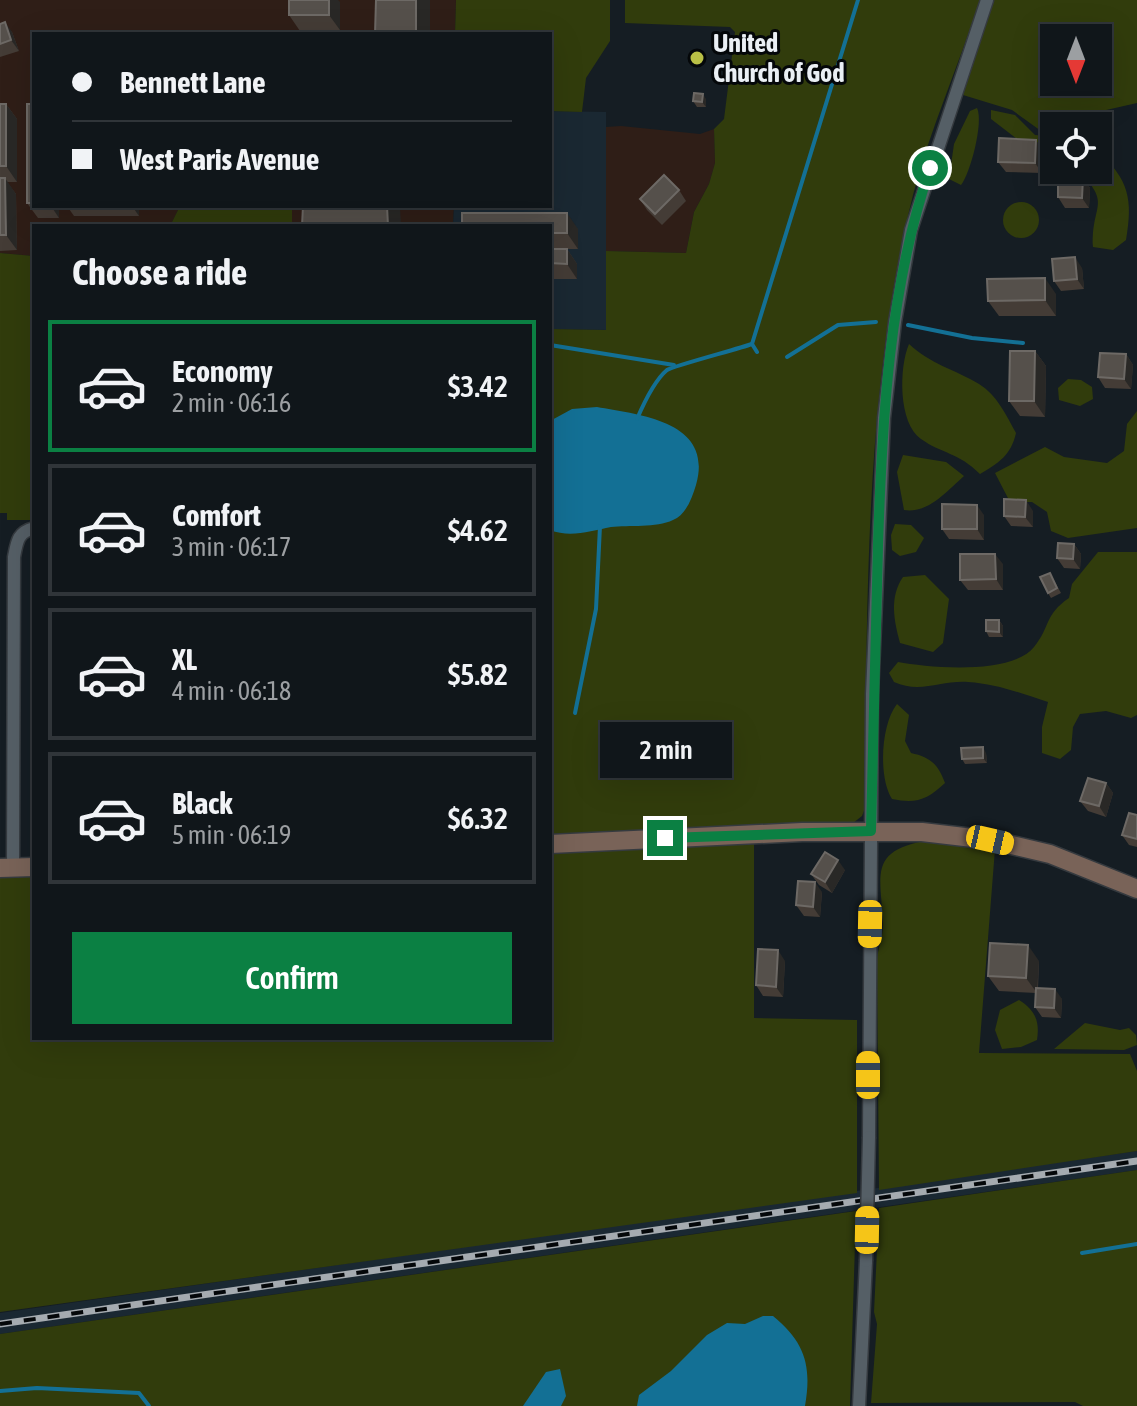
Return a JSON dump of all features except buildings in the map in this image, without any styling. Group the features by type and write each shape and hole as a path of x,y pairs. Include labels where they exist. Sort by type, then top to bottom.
{"main road":[{"path":"552,844 871,831 990,840 1068,860 1137,889"},
{"path":"7,868 32,867"}],"street":[{"path":"859,1406 869,1137 871,831 881,456 895,322 922,192 987,0"},
{"path":"7,868 14,572 17,540 24,531 32,529"}],"shaded area":[{"path":"0,0 456,0 455,32 32,32 32,208 179,208 171,224 32,224 32,256 0,253"},
{"path":"552,111 606,112 606,330 552,329 552,224 453,224 454,208 552,208"},
{"path":"606,127 700,134 714,129 715,163 709,184 694,212 686,253 606,251"},
{"path":"292,208 454,208 453,224 292,224"},
{"path":"1137,1151 1137,1170 0,1334 0,1313"}],"green space":[{"path":"456,0 610,0 610,41 586,78 582,112 552,111 552,32 455,32"},
{"path":"625,0 980,0 913,195 885,345 871,499 865,808 862,816 853,823 552,837 552,329 606,330 606,251 686,253 694,212 709,184 715,163 714,129 724,119 735,32 730,27 625,23"},
{"path":"994,0 1137,0 1137,103 1097,112 1040,112 1040,130 1012,110 963,95"},
{"path":"977,108 979,124 975,148 961,185 949,179 954,144 970,111"},
{"path":"991,110 1015,115 1035,135 1040,135 1040,145 1026,146 991,119"},
{"path":"1112,166 1126,191 1129,213 1126,240 1113,250 1093,247 1098,206 1090,184 1112,184"},
{"path":"1021,202 1033,208 1039,220 1033,232 1021,238 1009,232 1003,220 1009,208"},
{"path":"179,208 292,208 292,224 171,224"},
{"path":"0,253 32,256 32,520 7,520 7,513 0,513"},
{"path":"909,344 925,357 985,389 1009,419 1016,433 1011,447 998,462 980,474 964,461 921,439 913,431 904,408 902,380"},
{"path":"1068,379 1081,380 1092,387 1093,399 1080,406 1059,400 1058,388"},
{"path":"1137,411 1137,528 1068,538 1051,531 1047,512 1032,502 1010,502 995,473 1045,447 1064,457 1107,463 1124,451 1127,424"},
{"path":"903,455 946,462 964,476 929,505 904,510 897,472"},
{"path":"895,524 911,525 924,538 916,552 900,556 892,550 891,535"},
{"path":"1098,552 1137,552 1137,715 1131,718 1106,711 1080,714 1073,727 1071,750 1060,759 1042,753 1042,727 1048,702 979,683 913,687 894,682 889,673 898,662 970,667 990,666 1023,656 1034,647 1051,615 1069,598 1072,584"},
{"path":"925,575 949,599 943,643 933,652 900,643 895,618 894,601 903,577"},
{"path":"897,704 909,715 905,741 911,753 932,762 945,783 927,797 915,801 892,799 885,778 885,737"},
{"path":"925,841 995,849 979,1053 1130,1054 1137,1071 1137,1151 879,1190 877,960 883,927 880,879 886,859 894,852"},
{"path":"754,842 754,1018 857,1020 857,1193 0,1312 0,877 32,875 32,1040 552,1040 552,852"},
{"path":"1019,1000 1035,1017 1037,1040 1021,1047 1002,1049 995,1030 1000,1010"},
{"path":"1085,1023 1120,1030 1129,1028 1136,1035 1137,1045 1124,1050 1054,1049"},
{"path":"1137,1170 1137,1406 1083,1406 1075,1402 871,1403 877,1324 874,1312 879,1208"},
{"path":"856,1211 850,1406 0,1406 0,1334"}],"water":[{"path":"597,407 634,414 670,425 684,435 694,447 699,464 696,485 682,514 659,524 611,527 580,533 552,530 552,420 572,409"},
{"path":"763,1316 773,1316 799,1345 806,1367 805,1406 637,1406 639,1395 671,1371 707,1335 727,1323 745,1324"},
{"path":"560,1369 566,1396 561,1406 523,1406 546,1372"}],"waterway":[{"path":"757,352 752,344 858,0"},
{"path":"787,357 838,325 876,322"},
{"path":"908,325 972,338 1023,343"},
{"path":"637,419 654,386 667,370 752,344"},
{"path":"552,345 674,365"},
{"path":"575,713 596,609 600,526"},
{"path":"1082,1253 1137,1244"},
{"path":"0,1391 37,1388 139,1393 149,1406"}],"railway":[{"path":"0,1324 1137,1161"}],"place":[{"name":"United Church of God","path":"697,58"}],"route":[{"path":"665,838 871,831 872,694 884,418 895,322 911,230 930,168"}]}
